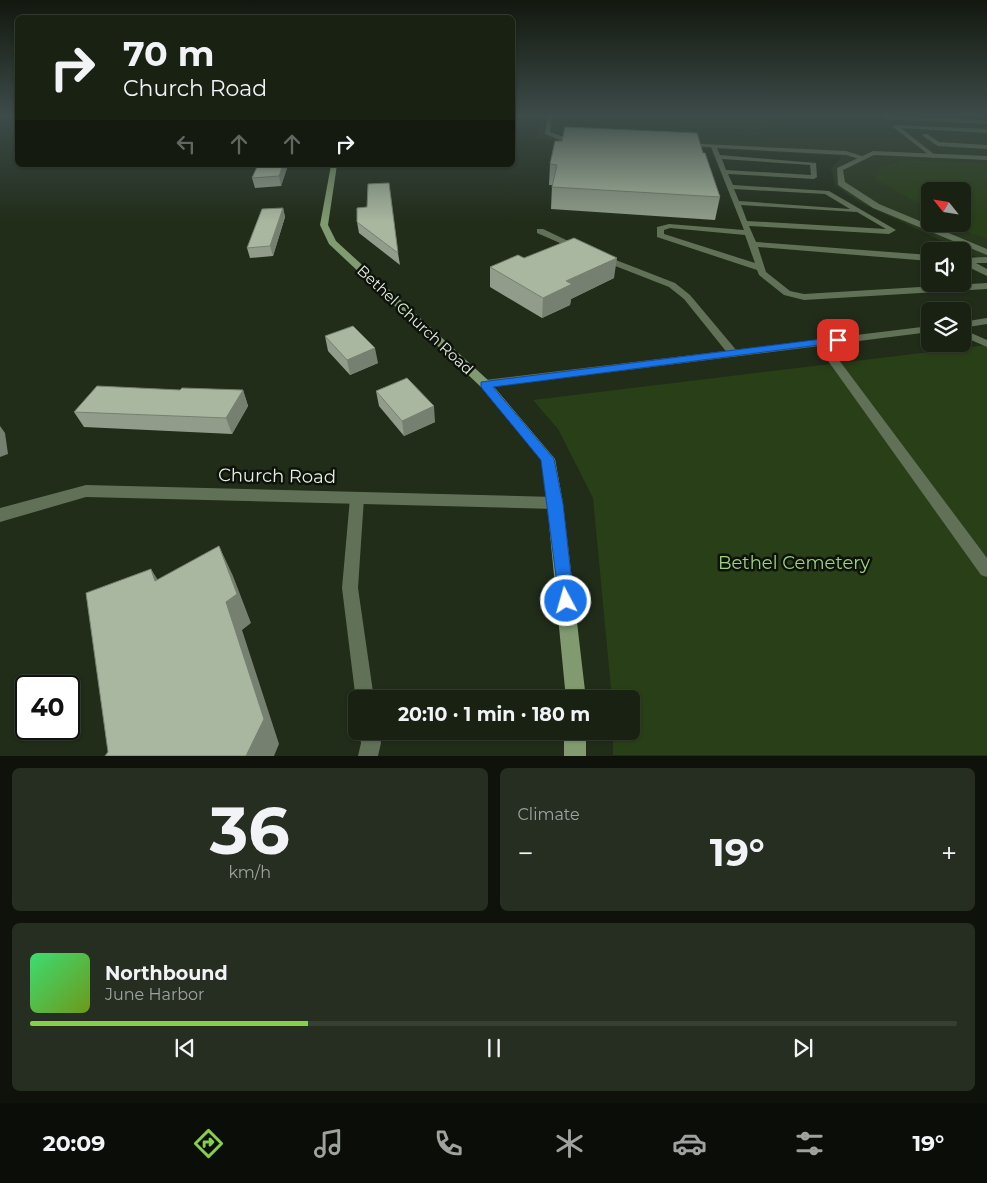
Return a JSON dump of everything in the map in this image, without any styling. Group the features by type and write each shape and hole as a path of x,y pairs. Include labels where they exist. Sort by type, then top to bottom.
{"street":[{"path":"987,158 874,153 839,169 840,182 876,206 987,252"},
{"name":"Bethel Church Road","path":"334,167 324,225 332,242 485,384 548,459 555,504 575,690"},
{"path":"971,323 987,322"},
{"path":"485,384 921,330"},
{"name":"Church Road","path":"0,515 86,491 555,504"},
{"path":"575,740 575,756"}],"lane":[{"path":"715,151 753,244 762,273 786,293 804,297 987,286"},
{"path":"813,151 846,153 864,158"},
{"path":"927,151 933,156"},
{"path":"718,157 814,164 814,177 724,172"},
{"path":"730,187 826,192 890,228 892,231 744,223"},
{"path":"736,203 858,211"},
{"path":"748,232 669,226 660,229 660,235 760,268"},
{"path":"540,231 672,285 687,297 733,353"},
{"path":"753,244 921,257"},
{"path":"971,261 987,260"},
{"path":"971,264 987,273"},
{"path":"971,336 987,344"},
{"path":"820,342 987,570"},
{"path":"357,498 350,588 364,690"},
{"path":"368,756 370,740"}],"shaded area":[{"path":"758,151 987,151 987,262 971,255 971,242 944,242 923,232 971,232 971,182 921,182 921,231 861,203 835,186 831,168 843,156"}],"green space":[{"path":"903,160 987,164 987,238 969,232 971,232 971,182 921,182 921,205 875,179 879,168"},
{"name":"Bethel Cemetery","path":"987,345 987,755 613,755 613,740 640,740 640,690 611,690 593,498 558,429 533,400 929,352 971,352 971,347"}],"building":[{"path":"553,151 702,151 705,153 720,197 552,187 557,165 550,164"},
{"path":"257,167 282,167 279,176 252,178"},
{"path":"389,183 398,253 357,222 357,208 367,207 368,184"},
{"path":"283,208 270,246 247,248 262,209"},
{"path":"574,238 617,258 566,281 572,284 543,298 490,267 518,255 524,258"},
{"path":"353,326 375,348 347,360 325,336"},
{"path":"407,378 434,406 402,421 376,391"},
{"path":"97,386 180,390 182,388 243,390 226,418 74,412"},
{"path":"219,546 237,594 226,602 264,719 246,756 105,756 108,752 86,593 151,569 155,581"}],"route":[{"path":"566,601 548,459 485,384 838,340"}]}
